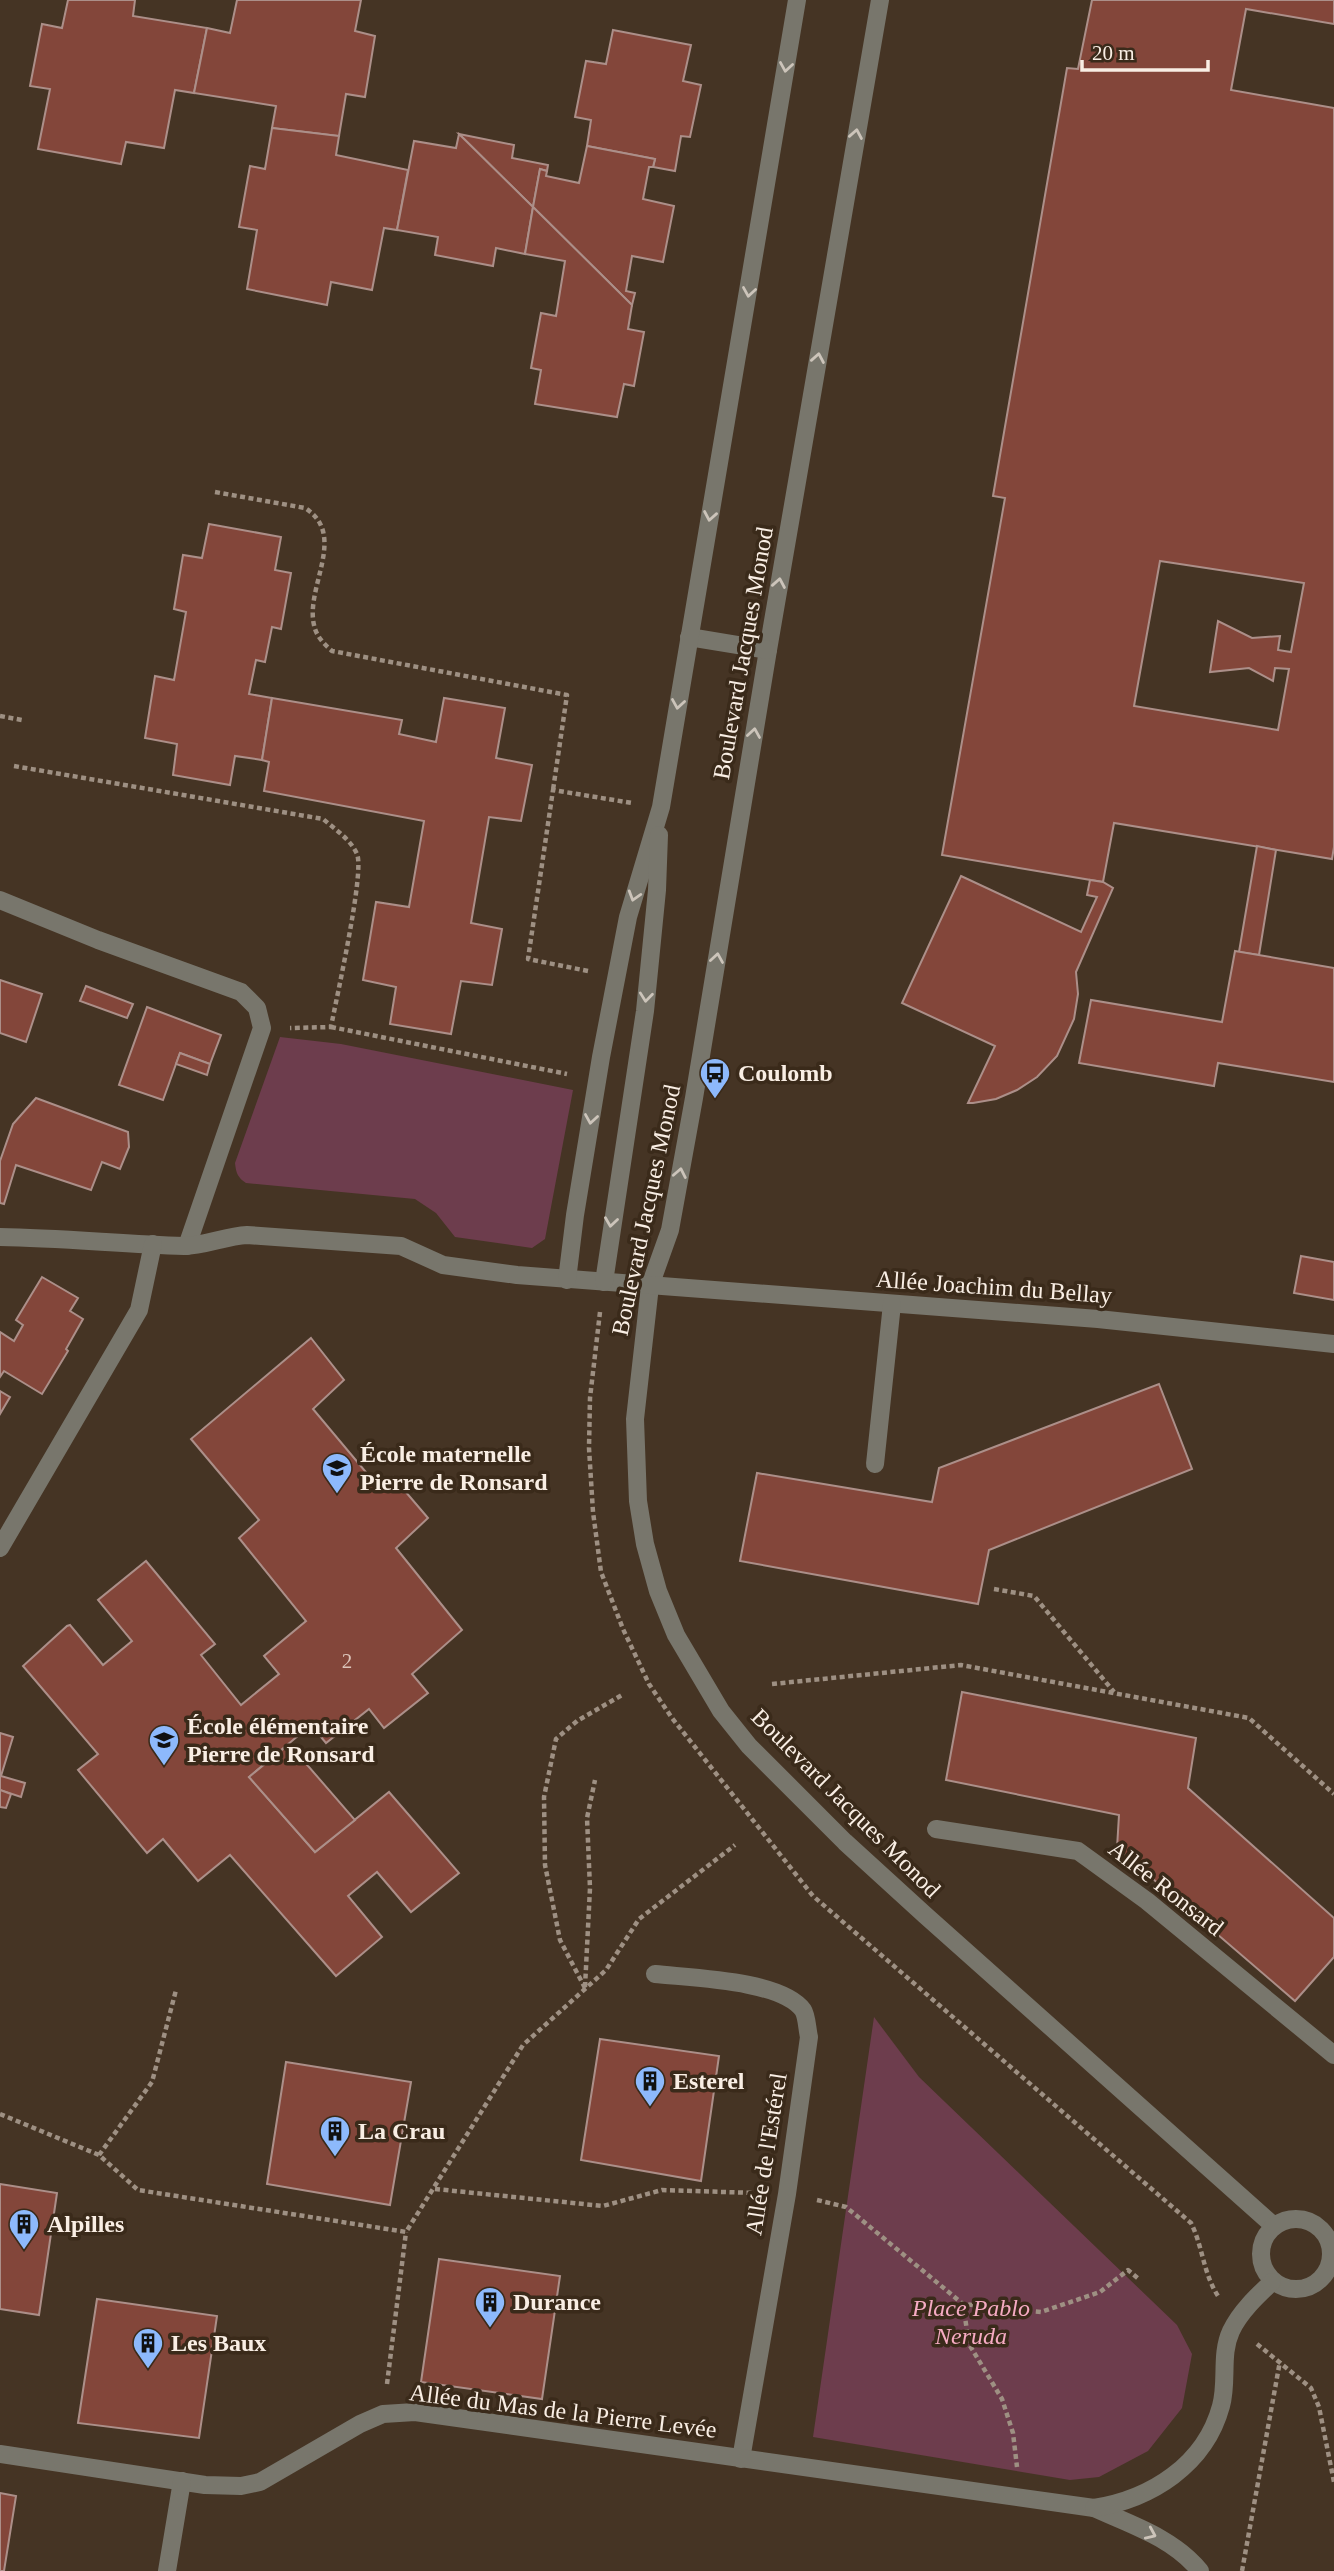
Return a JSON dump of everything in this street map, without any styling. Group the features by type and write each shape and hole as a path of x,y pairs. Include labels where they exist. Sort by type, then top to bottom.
{"street":[{"path":"567,1280 598,1080 628,917 661,807 797,0"},
{"name":"Boulevard Jacques Monod","path":"880,0 694,1098 670,1230 650,1286 635,1419 638,1502 645,1544 658,1591 676,1635 721,1711 785,1784 845,1842 1274,2226"},
{"path":"689,637 768,650"},
{"name":"Boulevard Jacques Monod","path":"604,1282 645,1011 657,890 661,807"},
{"path":"0,900 98,940 241,992 257,1007 262,1028 187,1246"},
{"name":"Allée Joachim du Bellay","path":"0,1237 187,1246 247,1235 401,1246 456,1268 567,1280 1098,1319 1334,1344"},
{"path":"0,1548 139,1310 153,1244"},
{"path":"875,1464 891,1304"},
{"name":"Allée Ronsard","path":"936,1829 1078,1851 1147,1901 1334,2055"},
{"name":"Allée de l'Estérel","path":"655,1974 762,1987 788,1997 804,2011 809,2037 787,2194 741,2459"},
{"path":"1292,2219 1311,2222 1330,2230 1328,2283 1292,2289 1272,2282 1262,2263 1261,2253 1267,2234 1274,2226 1292,2219"},
{"name":"Allée du Mas de la Pierre Levée","path":"0,2454 182,2481 240,2486 260,2482 360,2424 383,2414 415,2412 1094,2508 1122,2504 1148,2493 1172,2477 1194,2457 1205,2442 1221,2407 1225,2382 1224,2356 1229,2335 1248,2306 1272,2282"},
{"path":"167,2571 182,2481"},
{"name":"Allée du Mas de la Pierre Levée","path":"1094,2508 1162,2539 1176,2548 1200,2571"}],"path":[{"path":"215,492 305,508 316,515 324,530 324,544 313,624 320,639 332,651 567,695 528,959 617,976"},
{"path":"0,716 22,720"},
{"path":"14,766 323,819 347,839 359,857 354,904 331,1027"},
{"path":"553,790 661,807"},
{"path":"262,1028 331,1027 598,1080"},
{"path":"994,1589 1034,1596 1114,1693"},
{"path":"772,1684 961,1665 1249,1718 1334,1794"},
{"path":"585,1988 560,1940 545,1865 544,1797 556,1739 578,1721 622,1695"},
{"path":"585,1988 590,1888 587,1818 595,1780"},
{"path":"383,2414 406,2232 523,2045 606,1970 639,1919 735,1845"},
{"path":"99,2155 152,2082 176,1990"},
{"path":"0,2115 99,2155 138,2190 406,2232"},
{"path":"963,2304 970,2344 1002,2399 1013,2433 1018,2472"},
{"path":"1242,2571 1280,2361 1311,2389 1330,2453 1334,2482"}],"green space":[{"path":"280,1037 341,1044 573,1090 545,1239 532,1248 455,1237 436,1213 415,1199 243,1181 238,1175 235,1163"},
{"name":"Place Pablo Neruda","path":"874,2017 919,2077 1177,2325 1192,2354 1182,2408 1148,2451 1099,2477 1070,2480 813,2437"}],"building":[{"path":"68,0 135,0 133,16 207,28 194,93 175,90 164,148 126,142 121,164 38,149 50,89 30,86 42,24 62,28"},
{"path":"237,0 361,0 355,31 375,36 365,97 346,94 339,136 272,128 276,106 194,93 207,28 230,33"},
{"path":"1092,0 1334,0 1334,24 1246,9 1231,90 1334,108 1332,859 1114,823 1103,882 942,855 1005,498 993,496 1067,68 1078,69","holes":["1160,561 1304,583 1291,652 1278,650 1280,636 1252,638 1218,621 1210,672 1249,668 1273,681 1275,668 1289,669 1278,730 1134,706"]},
{"path":"613,30 691,45 683,81 701,85 690,137 681,136 675,171 653,167 655,159 587,146 591,120 575,117 586,61 606,64"},
{"path":"272,128 339,136 336,155 408,170 397,230 384,228 372,290 331,282 327,305 247,289 257,230 239,227 250,166 265,169"},
{"path":"459,134 514,145 512,158 548,165 547,171 540,169 533,207"},
{"path":"459,134 533,207 525,254 496,248 493,266 435,255 438,237 397,230 414,141 456,148"},
{"path":"587,146 655,159 653,167 649,167 643,199 674,206 663,262 632,256 626,291 635,293 632,305 533,207 540,169 547,171 546,176 579,183"},
{"path":"533,207 632,305 628,329 644,332 634,386 624,384 617,417 535,404 541,370 531,368 541,313 556,316 565,261 525,254"},
{"path":"209,524 281,537 275,570 291,573 281,629 272,627 265,662 256,660 249,694 272,698 262,760 235,756 230,785 173,775 177,744 145,738 155,676 174,680 186,612 174,609 183,555 202,558"},
{"path":"272,698 402,720 399,734 436,742 444,698 505,708 496,758 532,765 521,821 489,817 471,923 502,929 492,985 461,981 451,1034 390,1024 396,987 363,980 376,902 409,907 424,821 264,791 269,762 262,760"},
{"path":"1257,846 1276,850 1259,955 1239,952"},
{"path":"961,876 1081,932 1097,897 1087,895 1090,880 1103,882 1113,888 1076,972 1078,994 1074,1019 1057,1056 1037,1077 1017,1090 996,1099 973,1103 968,1103 995,1046 902,1003"},
{"path":"1235,951 1334,968 1334,1082 1218,1063 1214,1086 1079,1063 1091,1000 1222,1022"},
{"path":"0,980 42,994 26,1042 0,1033"},
{"path":"86,986 133,1004 127,1018 80,1001"},
{"path":"147,1007 221,1035 210,1064 180,1053 163,1100 119,1085"},
{"path":"180,1053 210,1064 207,1075 176,1064"},
{"path":"36,1098 128,1132 129,1147 120,1169 102,1162 91,1190 16,1165 4,1204 0,1203 0,1161 13,1124"},
{"path":"1301,1256 1334,1262 1334,1300 1294,1293"},
{"path":"42,1277 78,1298 70,1311 83,1319 66,1349 68,1351 42,1394 4,1371 0,1377 0,1332 14,1341 23,1325 16,1320"},
{"path":"311,1338 344,1380 313,1409 380,1489 393,1477 428,1518 396,1548 462,1630 412,1674 428,1693 384,1728 369,1709 326,1743 311,1725 249,1777 315,1852 389,1792 459,1873 411,1912 377,1872 348,1896 382,1937 336,1976 230,1855 198,1881 163,1839 147,1853 78,1770 98,1754 23,1666 70,1625 103,1665 132,1641 98,1600 146,1561 215,1644 201,1655 241,1705 279,1674 264,1656 306,1621 239,1538 259,1520 191,1439"},
{"path":"1159,1384 1192,1469 989,1550 978,1604 740,1561 757,1473 932,1502 939,1468"},
{"path":"0,1391 10,1397 0,1414"},
{"path":"962,1692 1196,1738 1188,1788 1334,1918 1334,1957 1295,2001 1117,1848 1119,1815 946,1780"},
{"path":"0,1733 13,1737 1,1776 25,1783 21,1797 0,1790"},
{"path":"289,1744 355,1820 315,1852 249,1777"},
{"path":"0,1790 11,1794 6,1808 0,1807"},
{"name":"Esterel","path":"600,2039 719,2056 701,2181 581,2160"},
{"name":"La Crau","path":"286,2062 411,2082 390,2205 267,2184"},
{"name":"Alpilles","path":"0,2184 57,2193 39,2315 0,2309"},
{"name":"Durance","path":"439,2259 560,2276 542,2399 421,2382"},
{"name":"Les Baux","path":"97,2299 217,2316 199,2438 78,2423"},
{"path":"0,2493 16,2496 4,2571 0,2571"}],"place":[{"name":"Coulomb","path":"715,1100"},
{"name":"École maternelle Pierre de Ronsard","path":"337,1495"},
{"name":"École élémentaire Pierre de Ronsard","path":"164,1767"},
{"name":"Esterel","path":"650,2108"},
{"name":"La Crau","path":"335,2158"},
{"name":"Alpilles","path":"24,2251"},
{"name":"Durance","path":"490,2329"},
{"name":"Les Baux","path":"148,2370"}]}
